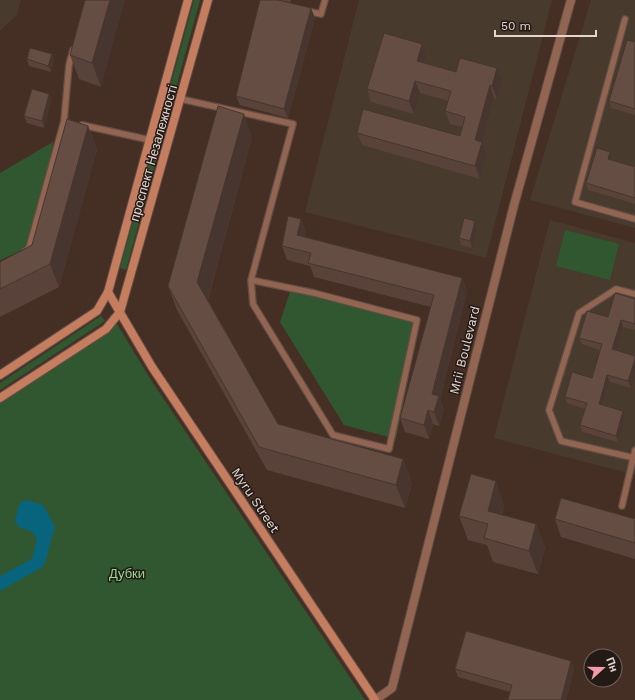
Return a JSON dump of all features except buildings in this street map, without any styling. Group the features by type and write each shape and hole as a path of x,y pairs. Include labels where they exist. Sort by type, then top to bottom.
{"street":[{"name":"проспект Незалежності","path":"108,292 188,0"},
{"name":"проспект Незалежності","path":"120,312 208,0"},
{"name":"Mrii Boulevard","path":"375,700 392,688 512,213 571,0"},
{"name":"Myru Street","path":"108,292 152,367 375,700"},
{"path":"0,374 97,311 108,292"},
{"path":"0,398 106,329 120,312"}],"lane":[{"path":"300,9 321,14 325,0"},
{"path":"625,19 574,202 635,219"},
{"path":"17,256 29,248 64,121 69,65 75,43"},
{"path":"181,99 294,124 251,280 253,304 333,435 389,449 417,320 314,293 251,280"},
{"path":"64,121 71,123"},
{"path":"79,124 150,140"},
{"path":"634,458 561,441 549,410 579,313 616,289 635,294"},
{"path":"622,506 635,450"}],"shaded area":[{"path":"0,0 21,0 17,15 0,31"},
{"path":"359,0 552,0 486,258 305,212"},
{"path":"591,0 635,0 635,228 530,200"},
{"path":"550,220 635,243 635,475 494,438"}],"green space":[{"path":"194,0 200,0 126,270 120,268"},
{"path":"53,142 35,245 0,260 0,173"},
{"path":"565,230 619,244 610,280 556,266"},
{"path":"291,289 420,319 396,439 344,425 280,322"},
{"path":"101,316 105,321 0,390 0,383"},
{"name":"Дубки","path":"117,324 151,380 365,700 0,700 0,401"}],"water":[{"path":"26,500 43,505 55,527 44,566 0,591 0,576 32,559 37,540 33,532 19,527 15,521 19,504"}]}
